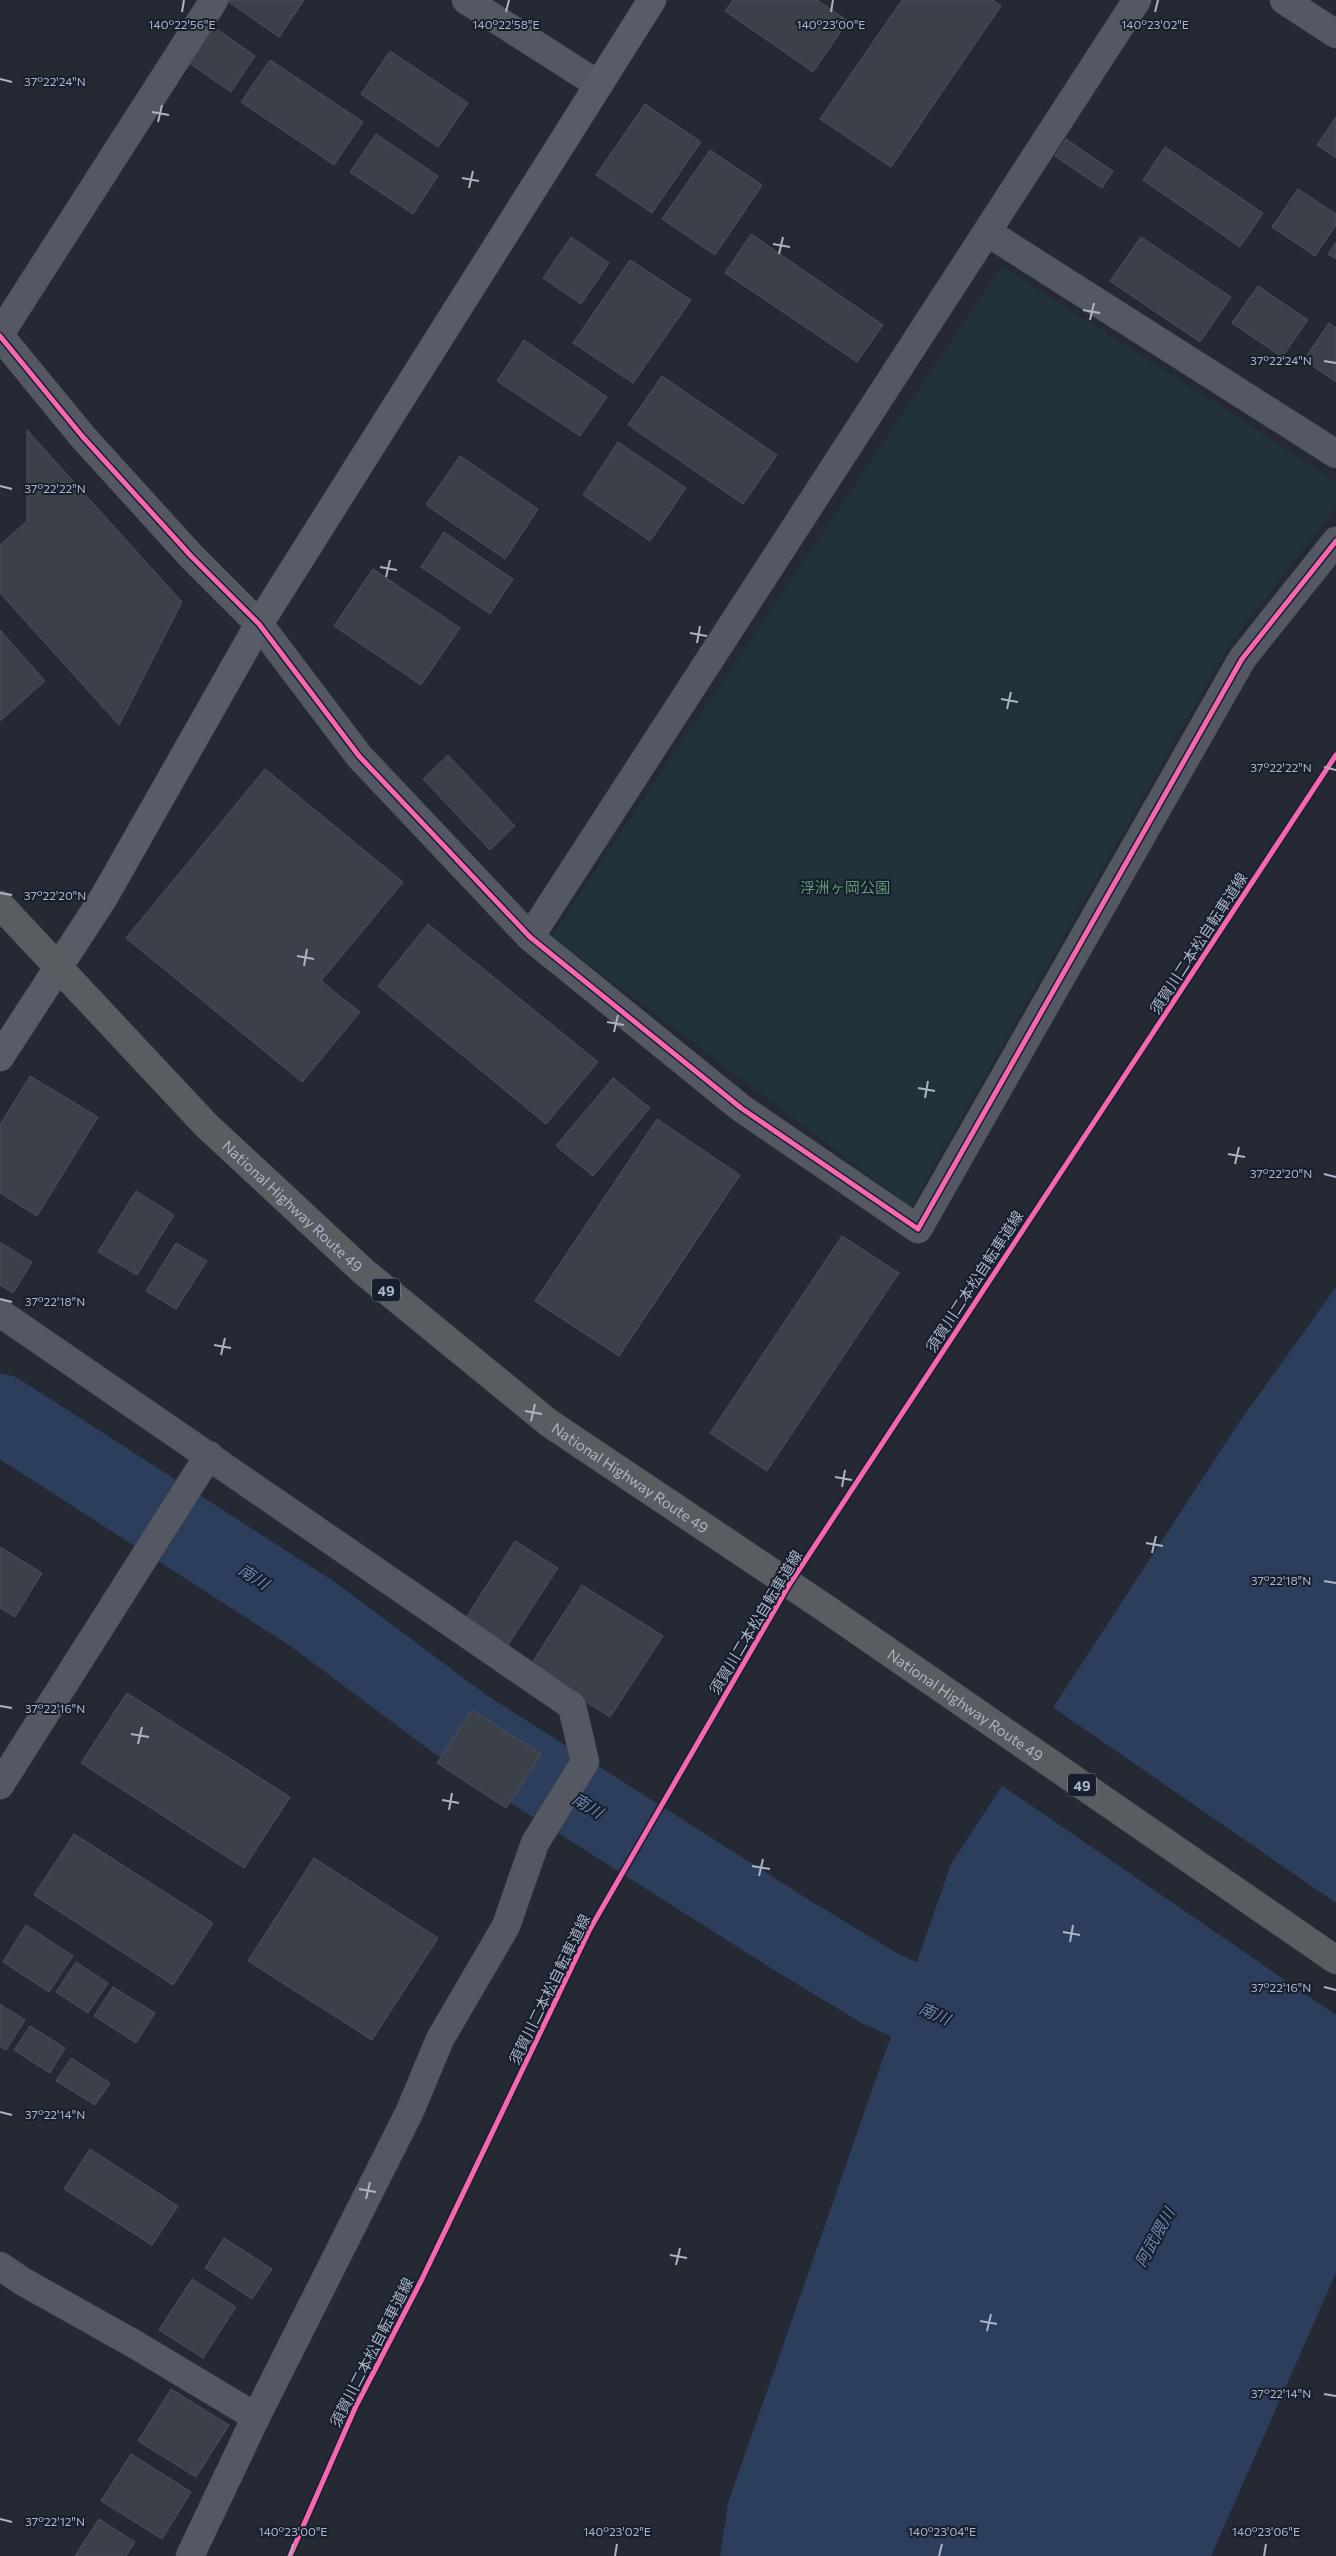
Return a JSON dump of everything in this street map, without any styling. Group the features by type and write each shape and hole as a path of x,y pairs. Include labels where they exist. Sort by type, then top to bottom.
{"highway":[{"name":"National Highway Route 49","path":"0,905 206,1125 363,1272 550,1423 828,1610 1336,1960"}],"street":[{"path":"214,0 0,335 89,443 191,556 259,624 359,756 530,937 741,1108 918,1229 1242,659 1336,541"},
{"path":"466,0 598,85"},
{"path":"0,1057 104,897 259,624 652,0"},
{"path":"530,937 1137,0"},
{"path":"1284,0 1336,34"},
{"path":"987,232 1336,454"},
{"path":"0,1314 209,1455 572,1706 585,1762 535,1843 506,1926 440,2039 410,2111 256,2417 190,2556"},
{"path":"0,1785 209,1455"},
{"path":"0,2266 22,2282 136,2345 256,2417"}],"green space":[{"name":"浮洲ヶ岡公園","path":"1002,266 1336,481 1336,508 1231,642 911,1207 552,936"}],"water":[{"name":"阿武隈川","path":"1336,1287 1336,2273 1211,2556 720,2556 728,2503 951,1864 1240,1421"}],"pier":[{"path":"1051,1706 1336,1903 1336,2015 1000,1784"}],"building":[{"path":"226,0 304,0 279,37"},
{"path":"733,0 817,0 848,21 813,72 725,11"},
{"path":"902,0 993,0 1001,6 891,167 820,119"},
{"path":"214,27 255,56 231,92 189,63"},
{"path":"390,51 468,103 438,147 361,94"},
{"path":"270,60 363,122 334,165 241,102"},
{"path":"645,104 701,142 652,213 596,175"},
{"path":"1336,117 1336,158 1317,145"},
{"path":"376,134 438,176 413,214 350,172"},
{"path":"1066,139 1113,171 1102,188 1055,156"},
{"path":"1165,147 1263,213 1240,247 1143,180"},
{"path":"710,150 762,185 715,255 662,219"},
{"path":"1298,189 1336,214 1336,225 1315,256 1272,227"},
{"path":"751,234 883,325 857,362 725,273"},
{"path":"571,237 609,263 581,304 543,278"},
{"path":"1141,237 1231,297 1200,342 1110,281"},
{"path":"1336,242 1336,259 1328,254"},
{"path":"630,260 691,300 633,383 573,343"},
{"path":"1258,286 1308,320 1282,357 1232,323"},
{"path":"1329,323 1336,328 1336,382 1304,360"},
{"path":"524,340 607,397 580,436 497,381"},
{"path":"662,376 777,455 743,504 628,425"},
{"path":"27,430 182,602 119,725 0,593 0,545 27,521"},
{"path":"618,442 686,488 650,541 583,495"},
{"path":"460,456 538,509 505,559 426,505"},
{"path":"444,532 513,579 490,614 421,567"},
{"path":"373,569 460,628 421,685 334,626"},
{"path":"0,630 45,681 0,721"},
{"path":"448,755 515,826 490,850 423,779"},
{"path":"265,769 403,882 321,981 360,1012 302,1082 126,938"},
{"path":"428,924 598,1062 546,1124 378,986"},
{"path":"30,1076 98,1117 37,1216 0,1193 0,1125"},
{"path":"613,1078 650,1108 593,1176 556,1146"},
{"path":"657,1119 740,1175 619,1356 535,1301"},
{"path":"136,1191 174,1215 137,1275 98,1252"},
{"path":"842,1236 899,1273 767,1471 710,1433"},
{"path":"0,1242 32,1262 13,1293 0,1285"},
{"path":"176,1243 207,1261 176,1309 146,1291"},
{"path":"515,1541 558,1568 506,1648 464,1621"},
{"path":"0,1547 42,1573 15,1617 0,1608"},
{"path":"582,1585 663,1636 610,1717 530,1666"},
{"path":"127,1693 290,1797 244,1868 81,1763"},
{"path":"472,1710 541,1754 506,1808 437,1763"},
{"path":"74,1834 213,1923 173,1985 34,1895"},
{"path":"314,1858 438,1938 372,2040 248,1961"},
{"path":"26,1925 73,1956 49,1992 3,1962"},
{"path":"76,1962 108,1983 88,2013 56,1992"},
{"path":"113,1987 155,2013 136,2043 94,2016"},
{"path":"0,2004 25,2020 6,2050 0,2046"},
{"path":"30,2026 65,2048 50,2073 14,2050"},
{"path":"71,2058 110,2083 95,2105 56,2081"},
{"path":"90,2149 178,2206 152,2245 64,2189"},
{"path":"224,2238 272,2269 252,2299 205,2268"},
{"path":"192,2279 236,2307 203,2358 159,2330"},
{"path":"171,2389 229,2425 196,2477 138,2441"},
{"path":"131,2454 191,2492 162,2539 101,2501"},
{"path":"99,2519 135,2542 126,2556 75,2556"}],"waterway":[{"name":"南川","path":"0,1413 314,1615 464,1727 790,1934 881,1989 1002,2043"}],"cycle path":[{"path":"0,336 82,436 191,556 259,624 359,756 530,937 741,1108 918,1229 1242,659 1336,541"},
{"name":"須賀川二本松自転車道線","path":"290,2556 356,2406 421,2281 590,1929 789,1585 1336,755"}]}
